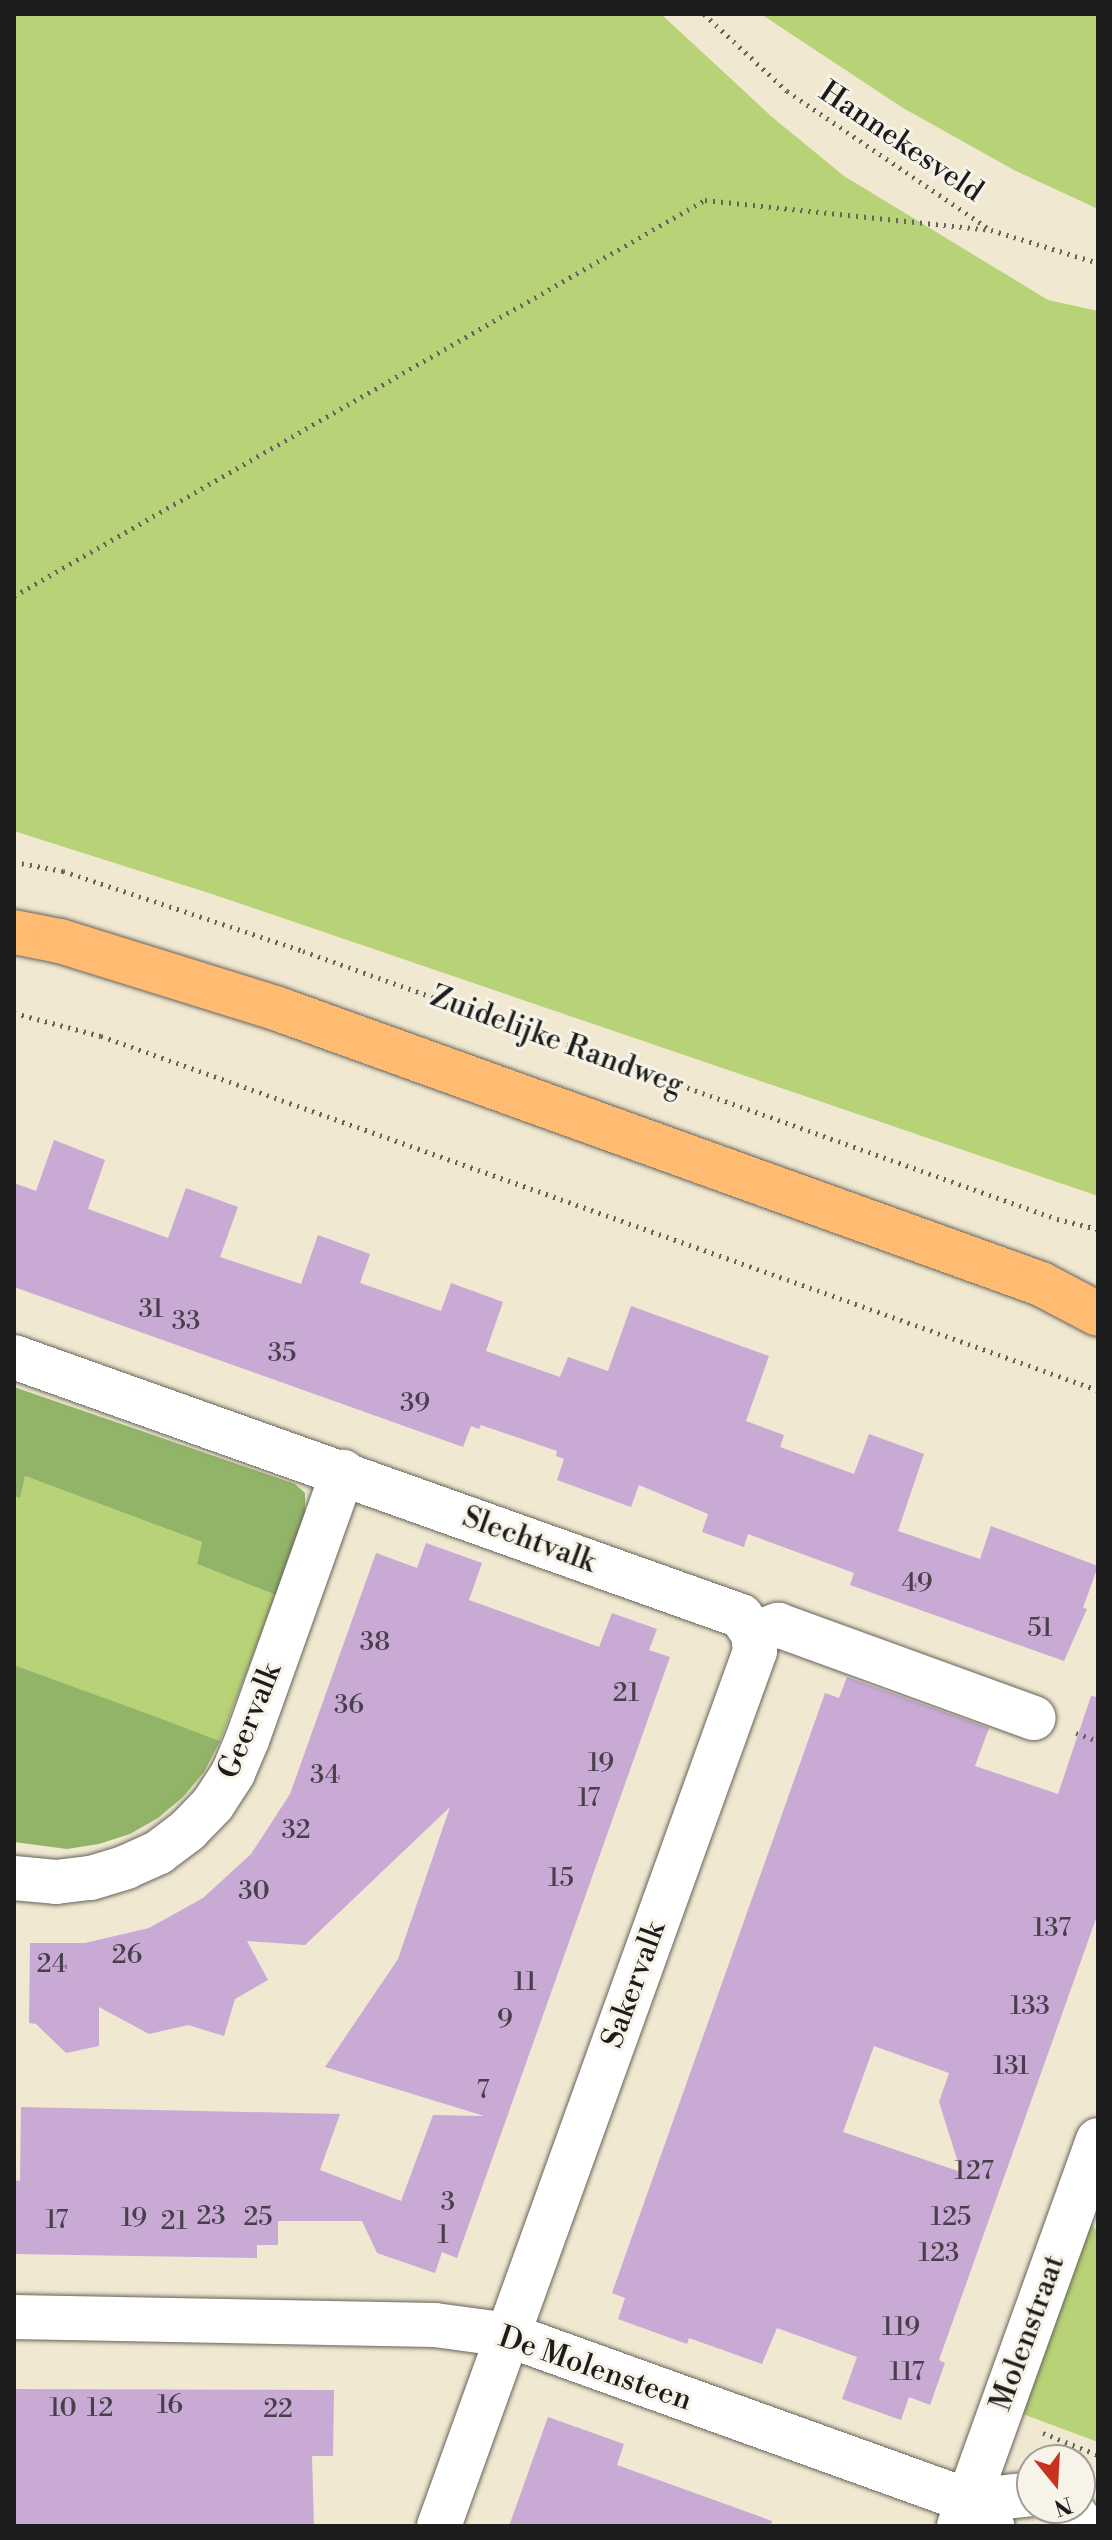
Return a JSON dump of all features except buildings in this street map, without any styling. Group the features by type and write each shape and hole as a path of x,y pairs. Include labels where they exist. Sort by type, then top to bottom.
{"main road":[{"path":"14,932 60,941 278,1009 1041,1284 1098,1314"},
{"path":"1041,1284 1098,1293"}],"street":[{"name":"Slechtvalk","path":"14,1357 741,1616 753,1634"},
{"name":"Geervalk","path":"14,1878 56,1882 91,1878 126,1867 159,1852 188,1830 213,1804 233,1773 247,1740 343,1472"},
{"path":"753,1634 778,1625 1034,1718"},
{"name":"Sakervalk","path":"439,2526 755,1651 753,1634"},
{"name":"Molenstraat","path":"973,2518 998,2416 1098,2140"},
{"name":"De Molensteen","path":"14,2317 435,2325 508,2335 973,2518"},
{"path":"973,2518 1016,2501"}],"path":[{"name":"Hannekesveld","path":"704,14 787,91 991,230 1098,263"},
{"path":"14,596 705,200 991,230"},
{"name":"Zuidelijke Randweg","path":"14,862 63,871 303,951 1057,1219 1098,1229"},
{"path":"14,1013 101,1036 1098,1390"},
{"path":"998,2416 1098,2455"}],"green space":[{"path":"14,14 661,14 772,117 844,176 1048,300 1098,311 1098,1196 215,895 14,831"},
{"path":"761,14 1098,14 1098,209 1014,170 903,108"},
{"path":"14,1387 295,1484 305,1493 305,1517 276,1595 197,1564 202,1542 25,1476 20,1498 14,1496"},
{"path":"25,1476 202,1542 197,1564 276,1595 220,1741 14,1665 14,1496 19,1497"},
{"path":"14,1665 220,1741 204,1772 183,1797 158,1818 130,1834 99,1844 67,1849 14,1842"},
{"path":"1090,2221 1098,2233 1098,2442 1020,2413"}]}
